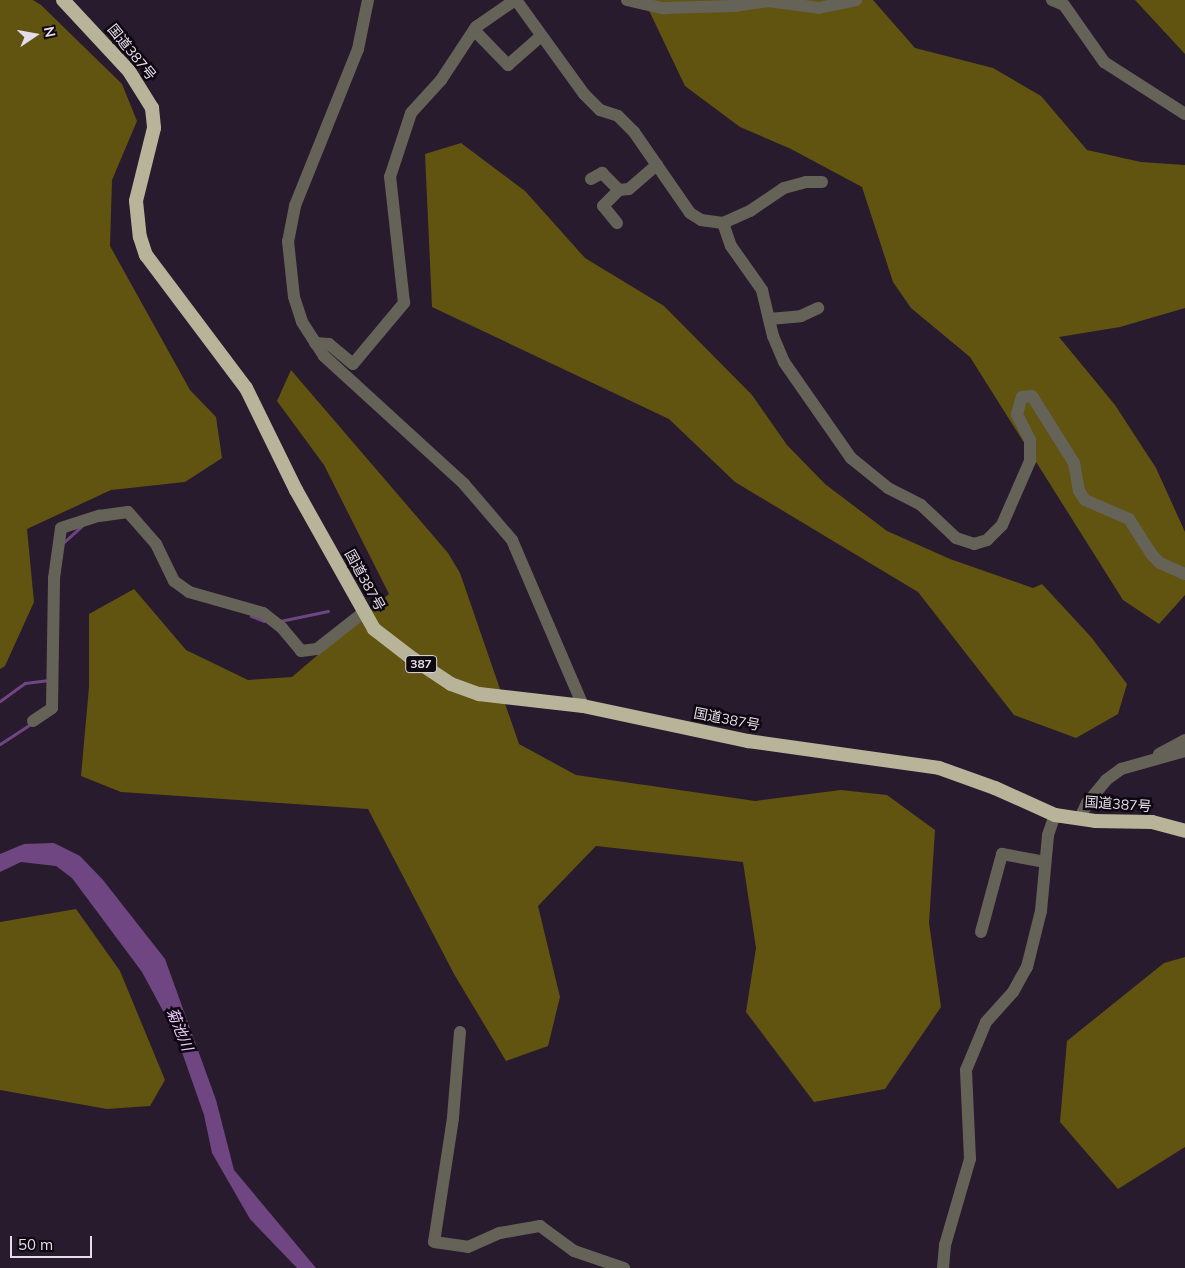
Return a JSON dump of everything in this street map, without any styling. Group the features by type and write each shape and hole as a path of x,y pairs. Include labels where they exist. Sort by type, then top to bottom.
{"highway":[{"name":"国道387号","path":"63,0 129,71 152,108 154,128 136,201 140,237 146,255 246,388 296,490 374,629 451,684 498,698 582,706 748,741 939,768 980,781 1055,815 1152,822 1185,831"}],"street":[{"path":"368,0 358,49 301,184 288,241 294,297 302,322 324,356 369,400 464,484 512,540 582,706"},
{"path":"315,343 329,344 353,364 404,303 390,177 411,113 441,80 474,30 516,0 541,36 560,58 584,94 600,110 618,116 634,132 690,213 701,220 723,222 760,206 784,188 806,182 822,182"},
{"path":"627,0 663,8 734,6 768,1 819,8 856,0"},
{"path":"1052,0 1064,5 1104,62 1185,114"},
{"path":"474,30 508,65 541,36"},
{"path":"618,222 603,206 619,190 633,186 646,170 656,165"},
{"path":"591,179 602,173 619,190"},
{"path":"723,222 731,246 762,290 769,319 784,362 851,458 888,488 922,505 956,538 974,544 987,540 1002,525 1030,461 1030,440 1017,414 1022,397 1032,396 1070,455 1080,491 1085,500 1129,519 1152,555 1160,563 1185,574"},
{"path":"769,319 801,316 818,308"},
{"path":"33,721 52,708 54,578 60,528 128,512 156,544 174,581 189,592 263,613 282,628 301,651 318,648 364,612"},
{"path":"1158,759 1160,752 1185,740"},
{"path":"1080,818 1086,803 1106,780 1121,770 1185,751"},
{"path":"943,1268 945,1245 970,1159 966,1070 986,1022 1013,992 1027,967 1041,911 1045,862 1055,815"},
{"path":"981,932 1002,854 1045,862"},
{"path":"460,1032 453,1118 434,1242 468,1247 500,1233 540,1226 574,1251 624,1268"}],"shaded area":[{"path":"0,0 33,0 41,5 122,84 137,121 112,180 110,246 190,390 216,417 222,458 185,482 111,490 27,529 34,602 5,666 0,669"},
{"path":"644,0 873,0 915,48 993,68 1041,96 1087,150 1141,162 1185,165 1185,308 1120,327 1059,337 1115,405 1156,468 1185,532 1185,595 1159,624 1123,600 970,357 911,308 893,282 862,187 791,149 740,127 685,86"},
{"path":"1135,0 1185,0 1185,54"},
{"path":"461,143 525,191 585,258 664,306 752,395 787,445 825,484 887,531 950,559 1033,588 1042,584 1091,637 1127,684 1118,714 1076,738 1014,715 918,592 735,482 669,419 432,307 425,154"},
{"path":"291,370 448,553 460,573 519,744 576,775 755,801 841,790 887,795 935,830 929,923 941,1007 885,1089 814,1102 746,1012 756,948 743,862 596,846 538,906 560,997 548,1046 506,1061 454,974 368,809 121,792 81,776 89,687 89,614 134,589 186,650 248,680 292,677 389,594 324,465 277,401"},
{"path":"76,909 120,971 165,1080 150,1106 107,1109 0,1090 0,922"},
{"path":"1185,957 1185,1147 1118,1189 1060,1122 1067,1041 1164,963"}],"water":[{"name":"菊池川","path":"54,843 80,856 103,880 165,959 216,1100 234,1170 316,1268 297,1268 250,1219 212,1153 204,1115 176,1035 142,972 72,878 56,866 21,862 0,872 0,854 24,844"}],"waterway":[{"path":"64,542 82,526"},
{"path":"280,621 328,611"},
{"path":"251,616 264,621"},
{"path":"0,701 25,683 49,680"},
{"path":"0,744 31,724"}]}
